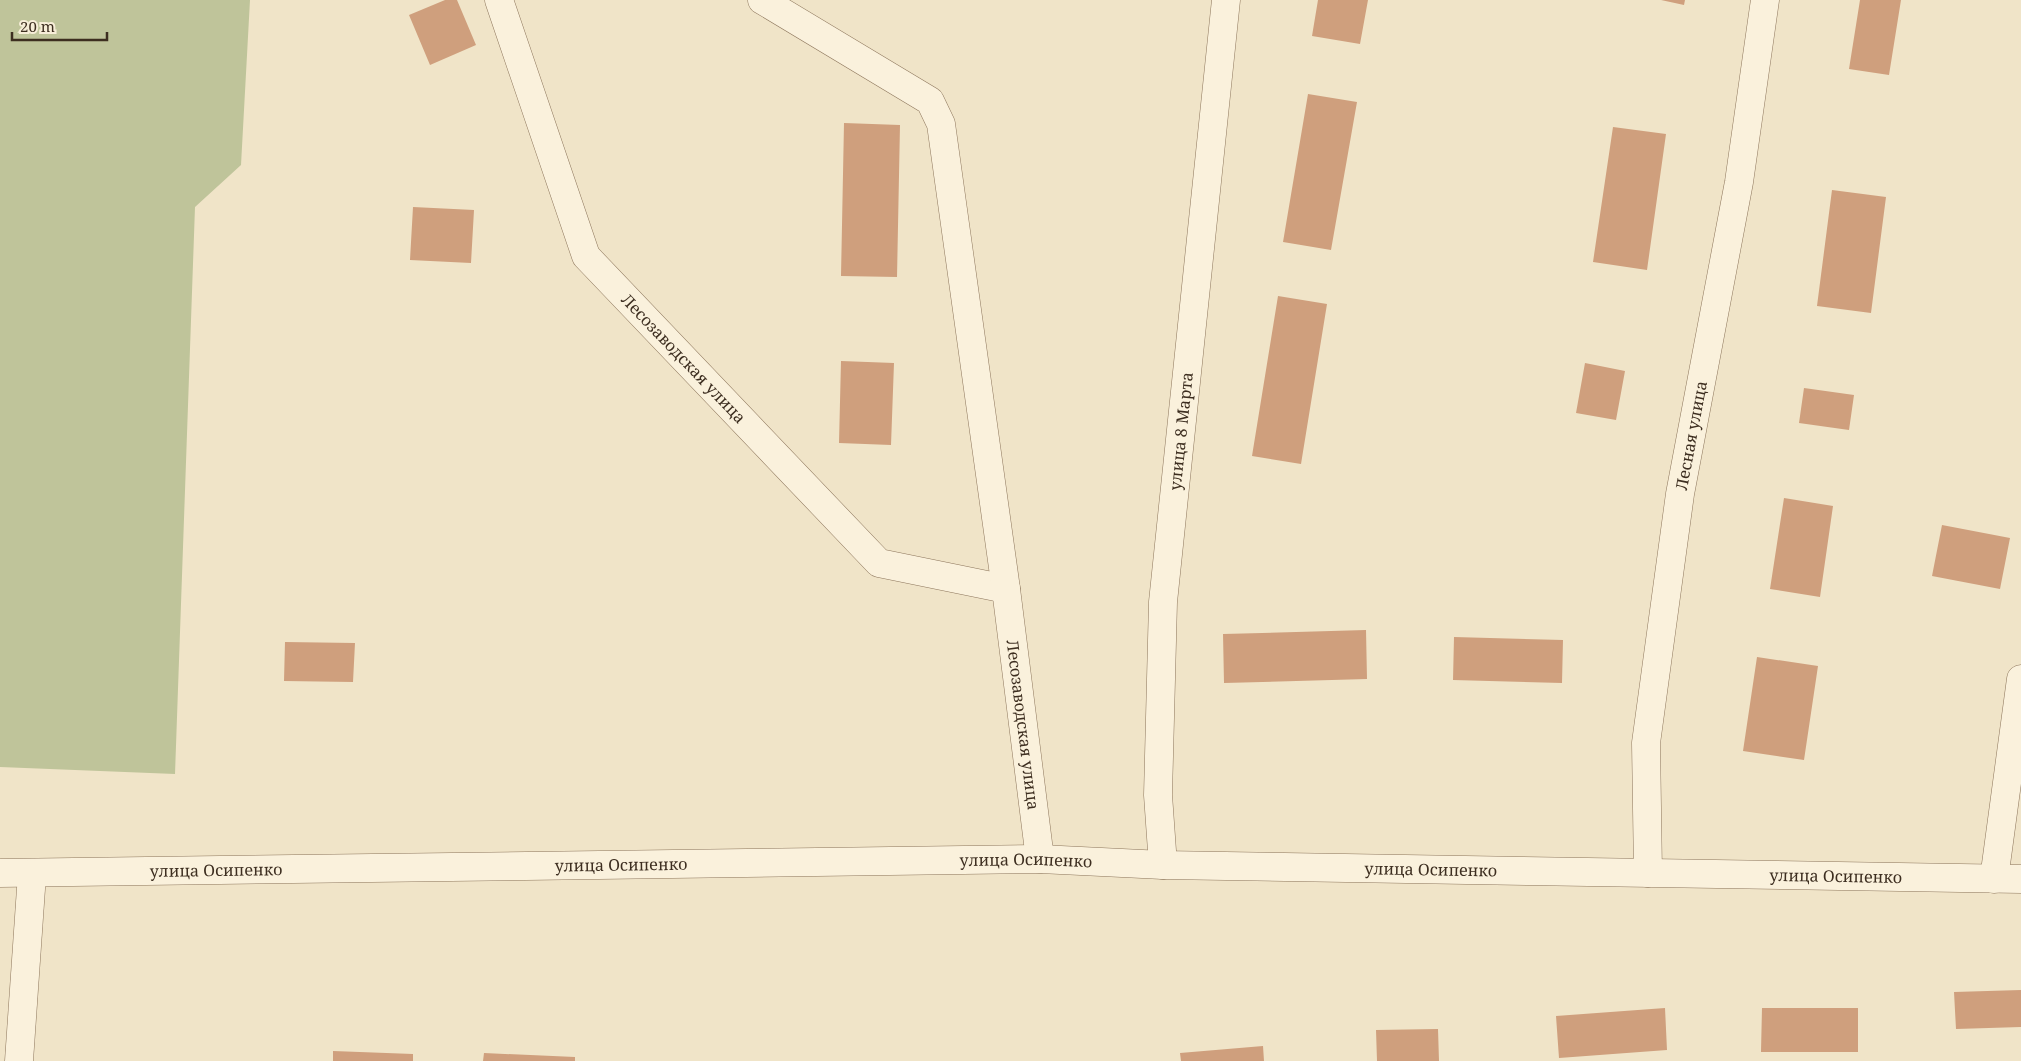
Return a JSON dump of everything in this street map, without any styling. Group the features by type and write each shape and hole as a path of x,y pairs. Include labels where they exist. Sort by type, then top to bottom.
{"street":[{"name":"Лесозаводская улица","path":"499,0 586,256 879,563 1006,589"},
{"name":"Лесозаводская улица","path":"762,0 930,101 941,124 1006,589 1040,859"},
{"name":"улица 8 Марта","path":"1163,865 1158,794 1163,602 1226,0"},
{"name":"Лесная улица","path":"1648,873 1647,734 1680,494 1739,182 1766,0"},
{"path":"1994,879 2021,679"},
{"name":"улица Осипенко","path":"0,873 1040,859 1163,865 2021,879"},
{"path":"19,1061 32,874"}],"green space":[{"path":"0,0 250,0 241,165 195,207 175,774 0,767"}],"building":[{"path":"445,0 457,0 476,45 430,65 409,15"},
{"path":"1318,0 1368,0 1360,44 1312,36"},
{"path":"1661,0 1685,0 1684,5"},
{"path":"1860,0 1901,0 1889,75 1849,69"},
{"path":"1308,94 1357,102 1331,250 1283,242"},
{"path":"844,123 900,125 897,277 841,276"},
{"path":"1613,127 1666,134 1647,270 1593,262"},
{"path":"1832,190 1886,197 1871,313 1817,306"},
{"path":"413,207 474,210 471,263 410,260"},
{"path":"1278,296 1327,304 1301,464 1252,456"},
{"path":"841,361 894,363 891,445 839,443"},
{"path":"1585,363 1625,371 1616,420 1576,413"},
{"path":"1804,388 1854,395 1849,430 1799,423"},
{"path":"1784,498 1833,506 1820,597 1770,589"},
{"path":"1942,525 2010,538 2000,589 1932,576"},
{"path":"1366,630 1367,679 1224,683 1223,634"},
{"path":"1454,637 1563,640 1562,683 1453,680"},
{"path":"285,642 355,643 353,682 284,681"},
{"path":"1757,657 1818,666 1804,760 1743,751"},
{"path":"2021,990 2021,1027 1956,1029 1954,992"},
{"path":"1665,1008 1667,1050 1559,1058 1556,1016"},
{"path":"1762,1008 1858,1008 1858,1052 1761,1052"},
{"path":"1438,1029 1439,1061 1377,1061 1376,1030"},
{"path":"1263,1046 1264,1061 1181,1061 1180,1053"},
{"path":"333,1051 413,1054 413,1061 333,1061"},
{"path":"484,1053 575,1057 575,1061 483,1061"}]}
